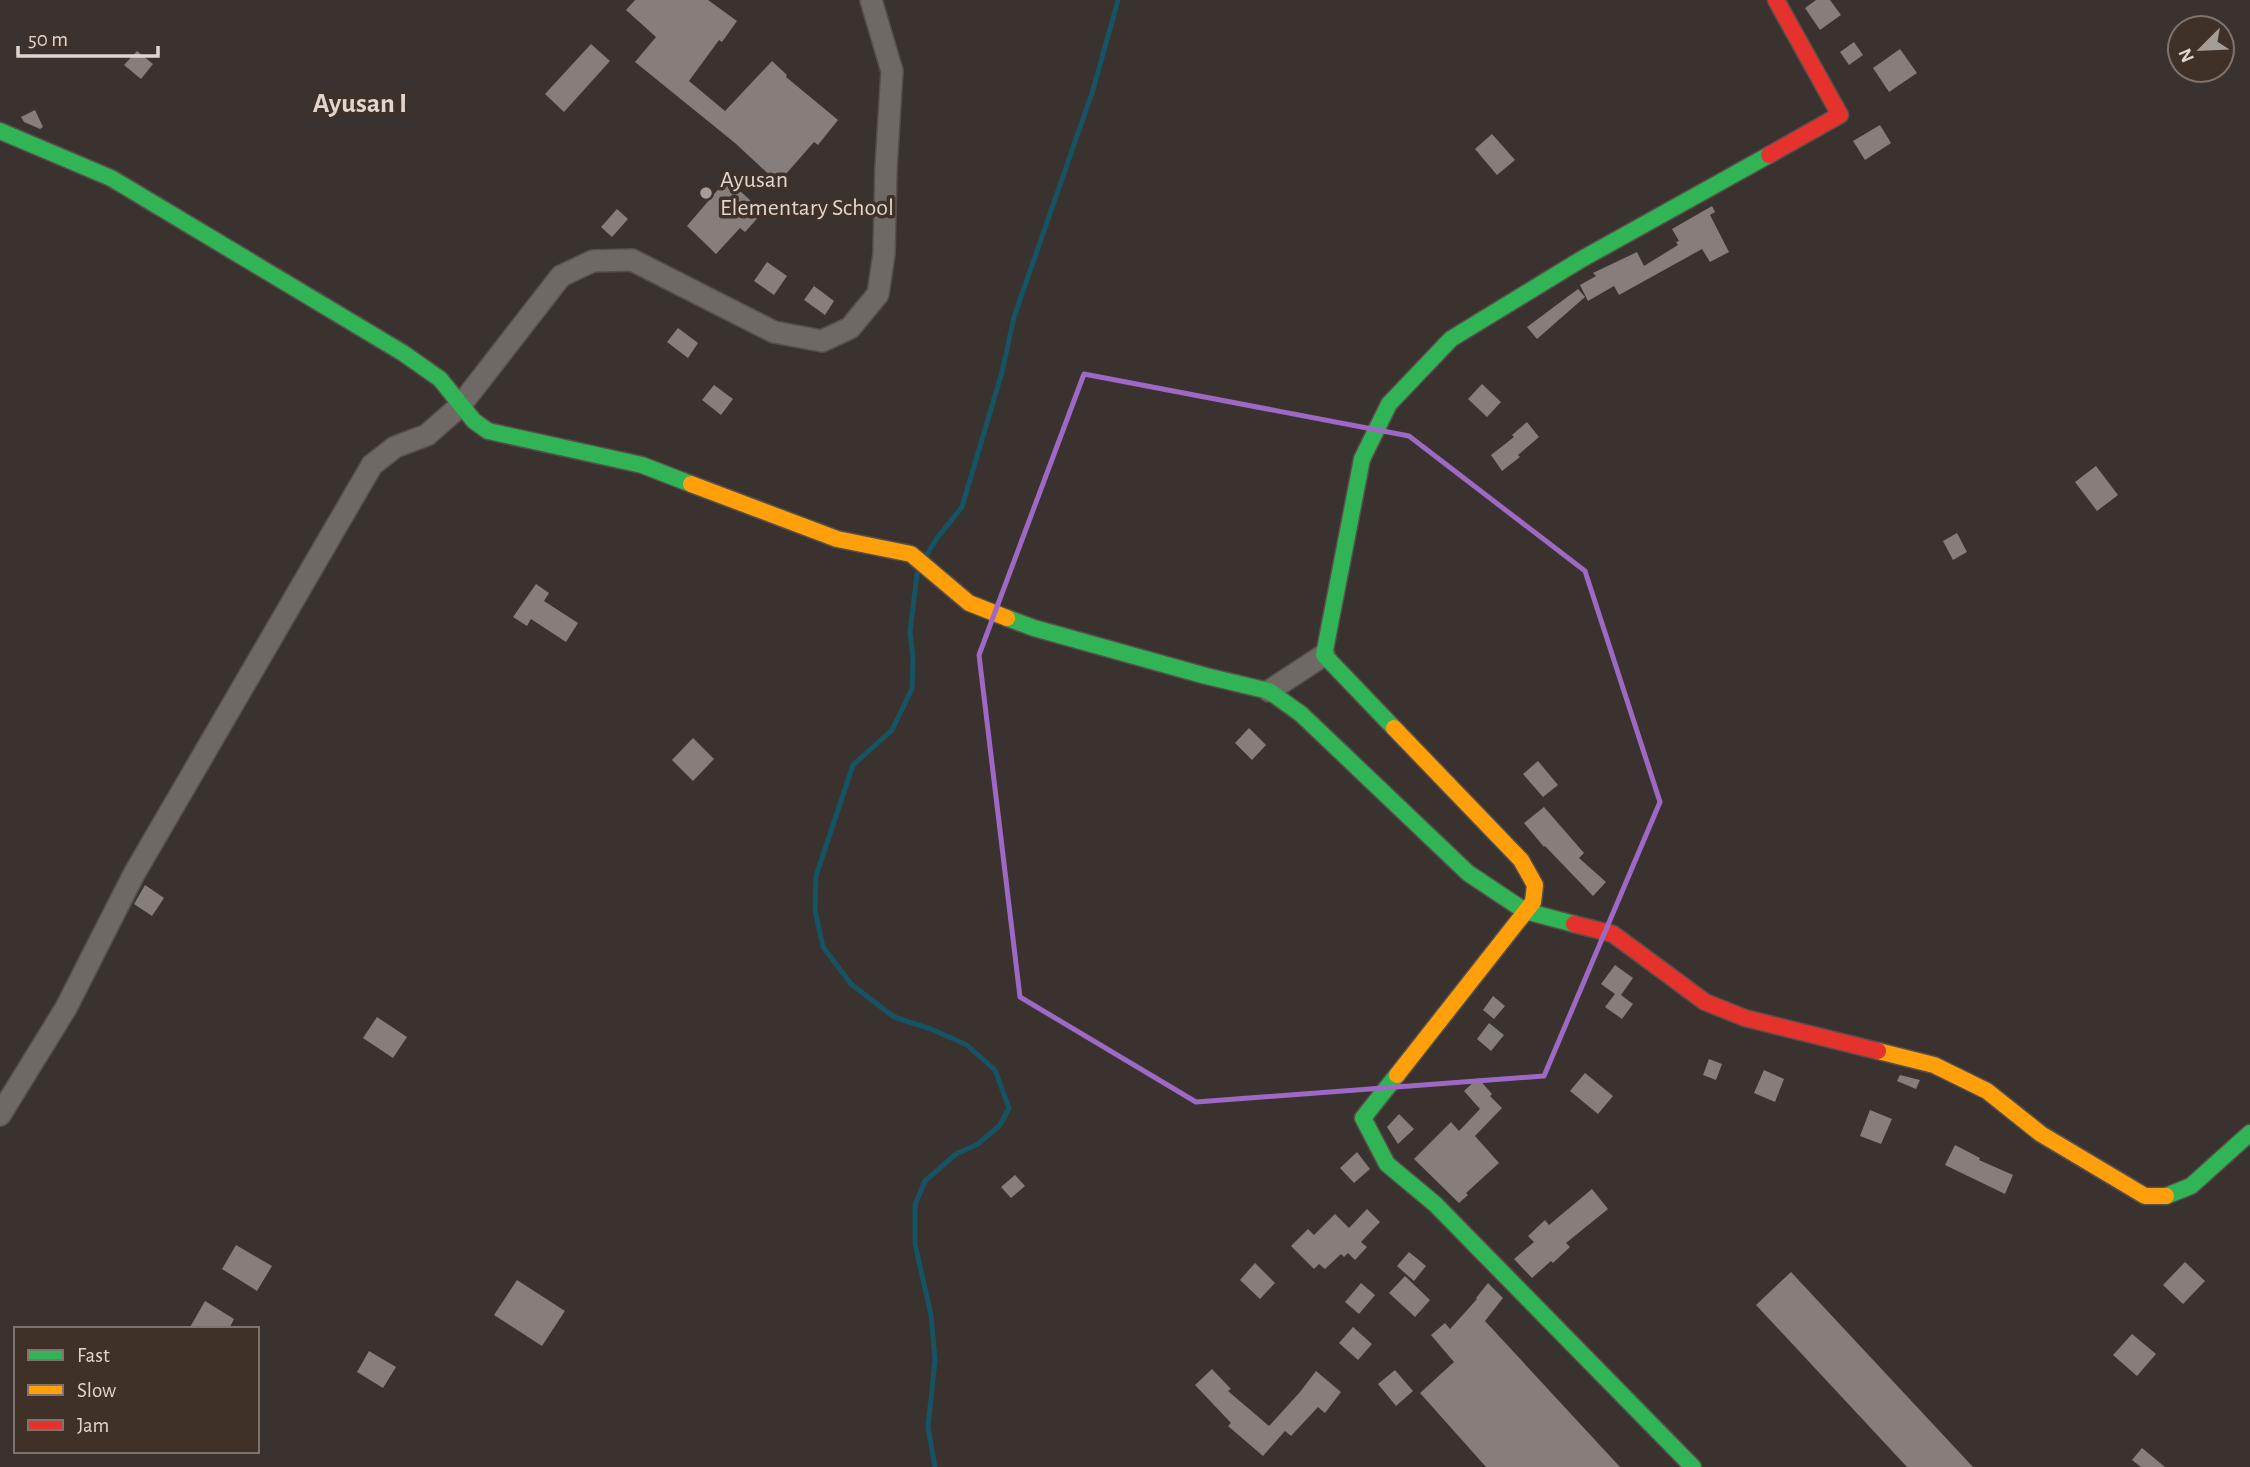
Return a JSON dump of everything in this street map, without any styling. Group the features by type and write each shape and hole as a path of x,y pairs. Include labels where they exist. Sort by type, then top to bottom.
{"street":[{"path":"0,1115 66,1008 134,874 372,466 395,447 427,435 460,406 561,276 593,261 632,260 774,332 822,341 850,328 878,294 884,254 892,71 871,0"},
{"path":"1269,691 1324,655 1362,459 1389,404 1424,366 1451,339 1582,259 1840,115 1776,0"},
{"path":"0,131 111,178 403,353 440,379 460,406 488,431 642,465 837,539 911,554 969,603 1034,628 1269,691 1301,714 1468,873 1525,911 1613,934 1705,1002 1745,1018 1934,1065 1987,1091 2041,1134 2145,1196 2168,1196 2191,1186 2250,1133"},
{"path":"1324,655 1521,860 1535,885 1533,902 1363,1118 1387,1164 1435,1204 1693,1467"}],"highlighted area":[{"path":"1084,374 1409,436 1585,571 1660,802 1544,1076 1196,1102 1020,997 979,655"}],"building":[{"path":"635,0 708,0 737,21 722,42 719,40 689,81 725,111 772,61 786,77 838,120 818,145 814,142 778,183 735,143 635,62 656,37 626,10"},
{"path":"1816,0 1830,0 1841,15 1820,30 1805,8"},
{"path":"1854,42 1863,55 1849,65 1840,52"},
{"path":"591,44 610,61 564,112 545,94"},
{"path":"1900,49 1917,73 1889,92 1873,68"},
{"path":"137,51 153,64 141,79 124,65"},
{"path":"35,110 43,127 40,129 24,122 21,117"},
{"path":"1880,125 1891,143 1865,160 1853,141"},
{"path":"1492,134 1515,160 1497,175 1475,149"},
{"path":"727,179 763,212 745,232 740,228 716,254 687,226"},
{"path":"1712,206 1715,212 1710,215 1729,252 1710,262 1702,249 1619,295 1614,286 1588,301 1580,285 1596,276 1593,273 1637,252 1644,266 1678,245 1676,242 1679,241 1672,229"},
{"path":"617,209 628,219 612,237 601,227"},
{"path":"767,262 787,276 774,295 754,281"},
{"path":"814,286 834,301 825,315 804,300"},
{"path":"1578,289 1585,297 1537,339 1527,327"},
{"path":"678,328 698,343 688,358 667,342"},
{"path":"1482,384 1501,402 1487,417 1468,399"},
{"path":"714,385 733,399 721,415 702,400"},
{"path":"1527,422 1539,437 1502,471 1491,455 1514,437 1512,435"},
{"path":"2096,466 2118,495 2097,511 2075,482"},
{"path":"1957,533 1967,552 1953,560 1943,541"},
{"path":"536,584 549,593 544,601 578,623 566,642 531,619 527,626 513,617"},
{"path":"1249,728 1266,745 1252,760 1235,743"},
{"path":"693,738 714,759 693,781 672,760"},
{"path":"1538,761 1558,785 1543,797 1523,774"},
{"path":"1544,807 1584,853 1579,858 1606,882 1593,896 1524,823"},
{"path":"145,885 164,898 152,916 134,904"},
{"path":"1615,965 1633,978 1621,995 1633,1004 1622,1019 1605,1007 1615,994 1601,984"},
{"path":"1493,996 1505,1006 1494,1019 1483,1010"},
{"path":"377,1017 407,1037 393,1058 363,1038"},
{"path":"1489,1023 1504,1035 1491,1051 1477,1039"},
{"path":"1709,1059 1722,1064 1716,1080 1703,1075"},
{"path":"1764,1070 1784,1079 1775,1102 1754,1093"},
{"path":"1585,1073 1613,1096 1598,1114 1570,1091"},
{"path":"1900,1075 1920,1080 1916,1089 1897,1081"},
{"path":"1478,1078 1502,1108 1475,1136 1499,1163 1466,1193 1468,1195 1459,1203 1414,1159 1451,1122 1459,1131 1480,1109 1464,1091"},
{"path":"1870,1110 1892,1119 1881,1144 1860,1136"},
{"path":"1399,1114 1414,1129 1398,1144 1387,1127"},
{"path":"1955,1145 1980,1158 1979,1160 2013,1175 2005,1194 1945,1165"},
{"path":"1357,1152 1370,1169 1354,1183 1340,1168"},
{"path":"1015,1175 1025,1186 1011,1198 1001,1187"},
{"path":"1592,1189 1608,1209 1566,1243 1570,1247 1532,1278 1514,1259 1534,1242 1528,1236 1545,1220 1549,1225"},
{"path":"1367,1209 1380,1222 1361,1242 1367,1247 1355,1260 1348,1253 1344,1257 1341,1254 1325,1269 1319,1264 1314,1269 1291,1246 1308,1229 1314,1235 1335,1214 1349,1228"},
{"path":"236,1245 272,1266 257,1291 222,1269"},
{"path":"1409,1252 1426,1266 1414,1281 1397,1266"},
{"path":"2185,1262 2205,1281 2183,1304 2163,1285"},
{"path":"1255,1263 1275,1283 1260,1299 1240,1280"},
{"path":"1791,1272 1973,1467 1907,1467 1756,1305"},
{"path":"1405,1276 1430,1300 1415,1317 1389,1293"},
{"path":"517,1280 565,1311 542,1346 494,1315"},
{"path":"1361,1283 1375,1295 1359,1314 1345,1302"},
{"path":"1488,1283 1503,1298 1485,1321 1620,1467 1486,1467 1420,1393 1454,1362 1431,1335 1445,1323 1450,1329"},
{"path":"205,1301 234,1319 230,1327 190,1327"},
{"path":"1353,1327 1372,1344 1358,1360 1339,1343"},
{"path":"2132,1334 2156,1354 2137,1376 2113,1355"},
{"path":"369,1351 396,1367 383,1388 357,1372"},
{"path":"1212,1369 1231,1389 1228,1391 1269,1426 1316,1371 1341,1392 1325,1413 1318,1407 1291,1436 1285,1431 1263,1456 1228,1426 1231,1423 1195,1385"},
{"path":"1395,1370 1413,1391 1396,1406 1378,1384"},
{"path":"2142,1448 2165,1467 2141,1467 2132,1460"}],"waterway":[{"path":"926,556 962,507 1002,372 1014,317 1093,90 1118,0"},
{"path":"917,574 910,632 912,689 892,730 853,765 816,876 815,910 823,947 851,984 894,1017 967,1045 995,1070 1009,1108 1000,1125 978,1144 956,1154 925,1181 915,1205 915,1244 931,1315 935,1360 928,1427 935,1467"}],"traffic: fast":[{"path":"0,131 111,178 403,353 440,379 474,421 488,431 642,465 691,484"},
{"path":"1394,728 1324,655 1362,459 1389,404 1451,339 1582,259 1769,155"},
{"path":"1007,618 1206,676 1269,691 1301,714 1468,873 1525,911 1574,924"},
{"path":"1397,1075 1363,1118 1387,1164 1435,1204 1693,1467"},
{"path":"2166,1196 2191,1186 2250,1133"}],"traffic: slow":[{"path":"691,484 837,539 911,554 969,603 1007,618"},
{"path":"1394,728 1521,860 1535,885 1533,902 1397,1075"},
{"path":"1878,1051 1934,1065 1987,1091 2041,1134 2145,1196 2166,1196"}],"traffic: jam":[{"path":"1769,155 1840,115 1776,0"},
{"path":"1574,924 1613,934 1705,1002 1745,1018 1878,1051"}],"place":[{"name":"Ayusan Elementary School","path":"706,193"}],"district":[{"name":"Ayusan I","path":"360,102"}]}
